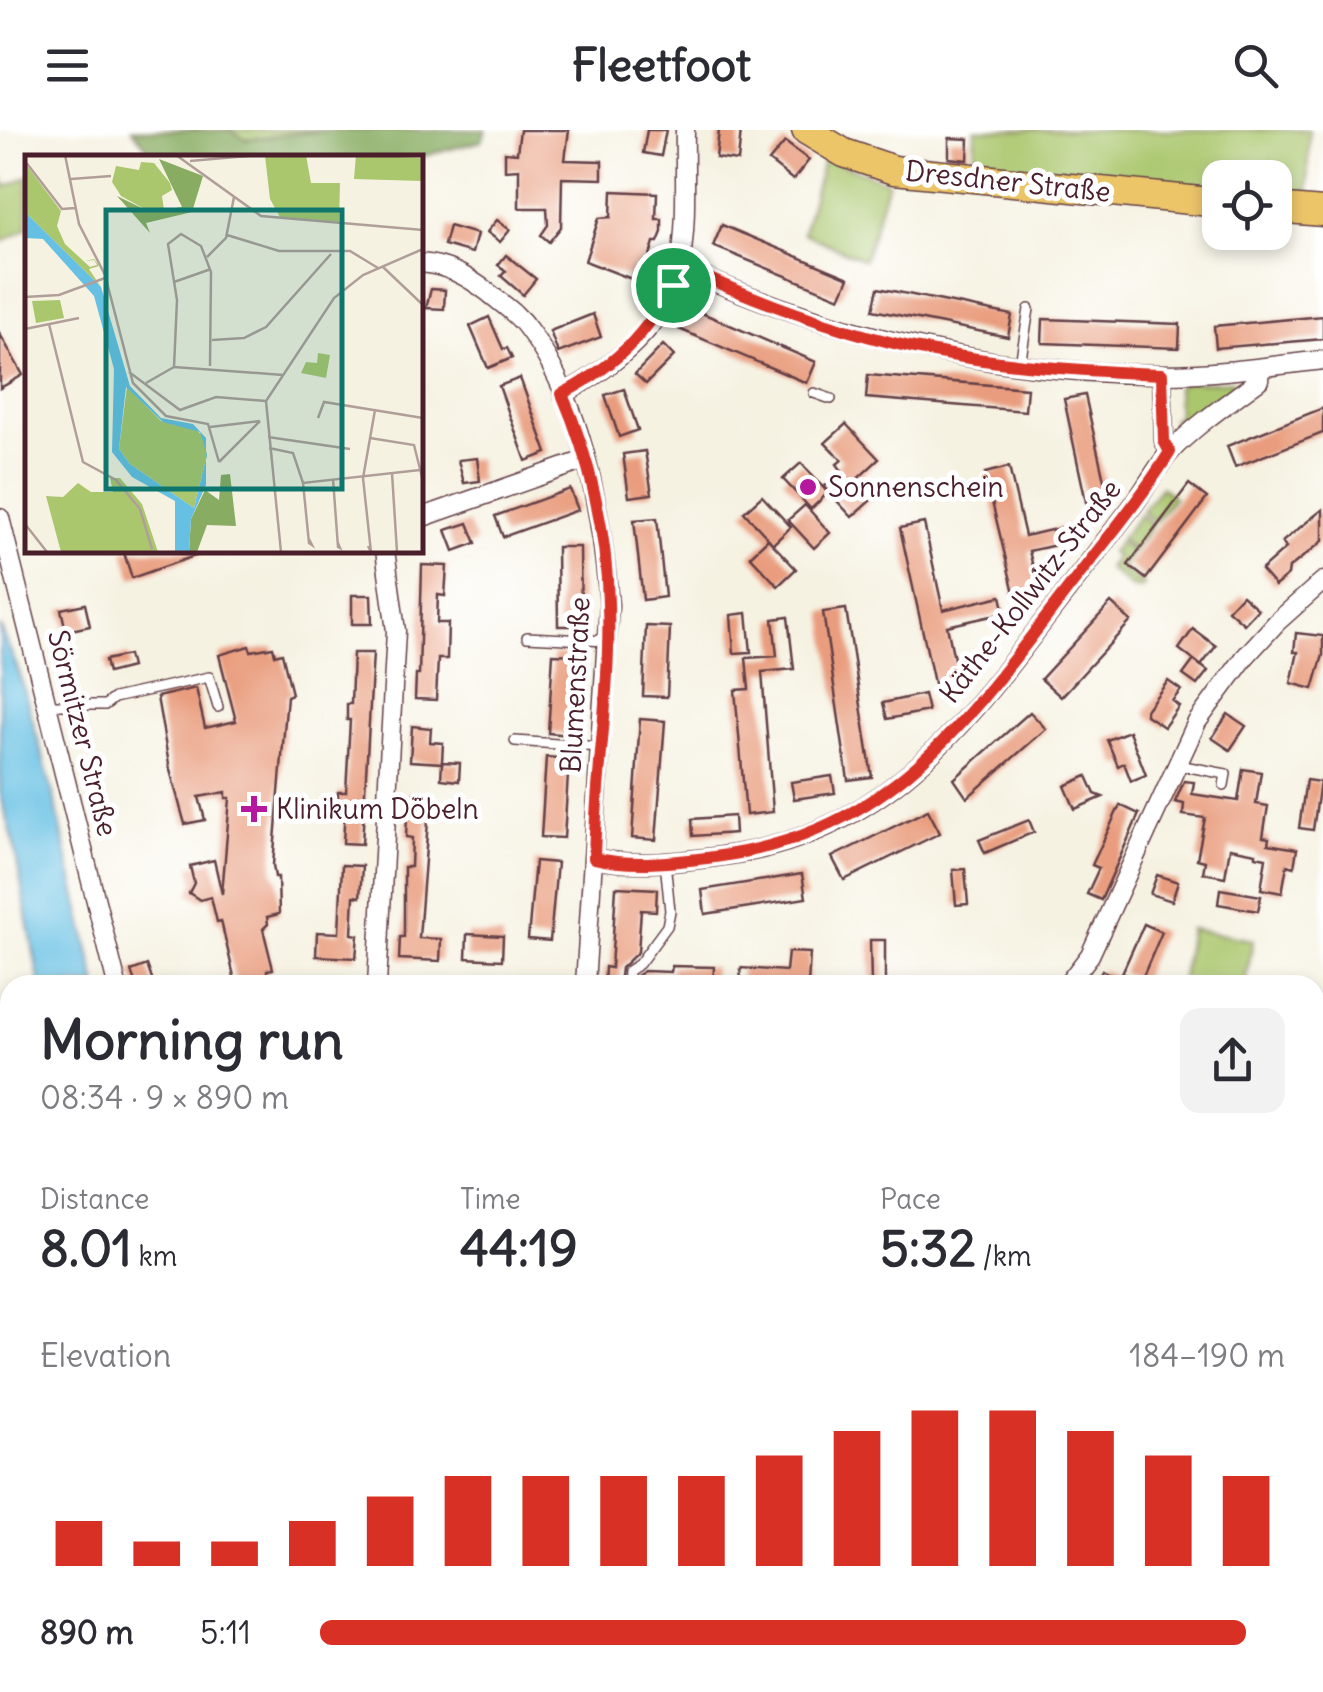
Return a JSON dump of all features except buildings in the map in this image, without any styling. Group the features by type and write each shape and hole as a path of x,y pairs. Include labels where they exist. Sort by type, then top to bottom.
{"main road":[{"name":"Dresdner Straße","path":"806,130 844,153 894,170 1202,200"},
{"path":"1292,209 1323,212"}],"street":[{"path":"562,394 588,380 633,343 660,309 680,266 685,130"},
{"name":"Blumenstraße","path":"422,264 437,264 467,277 519,317 545,356 585,460 605,562 607,641 586,975"},
{"path":"680,266 779,308 890,342 956,356 1162,374 1260,369 1323,360"},
{"name":"Käthe-Kollwitz-Straße","path":"594,858 618,863 664,862 745,854 800,839 846,818 898,783 947,741 988,692 1170,452 1258,380 1260,369"},
{"path":"1162,374 1164,441 1170,452"},
{"path":"422,517 585,460"},
{"name":"Sörmitzer Straße","path":"0,518 115,975"},
{"path":"378,975 396,632 385,552"},
{"path":"1075,975 1090,955 1196,722 1236,667 1277,622 1323,581"}],"lane":[{"path":"1020,364 1029,309"},
{"path":"814,393 831,399"},
{"path":"527,637 607,641"},
{"path":"47,705 106,704 114,698 209,677 218,706"},
{"path":"516,741 600,747"},
{"path":"1176,764 1226,774 1224,785"},
{"path":"628,975 667,926 670,911 664,862"}],"green space":[{"path":"132,130 229,130 246,140 327,130 486,130 482,141 422,156 154,155"},
{"path":"229,130 324,130 324,131 246,140"},
{"path":"975,130 1309,130 1307,198 1292,197 1292,160 1202,160 1202,190 974,171"},
{"path":"824,158 888,182 864,260 803,233"},
{"path":"0,173 6,187 25,178 25,229 0,243"},
{"path":"1232,381 1233,387 1175,433 1177,387 1183,383"},
{"path":"1161,487 1174,497 1155,522 1142,511"},
{"path":"1140,515 1152,525 1134,550 1120,539"},
{"path":"1119,542 1132,552 1121,568 1144,585 1140,589 1131,587 1108,568 1116,557 1111,553"},
{"path":"1190,929 1253,940 1247,975 1183,975"}],"water":[{"path":"0,626 19,672 54,797 95,975 38,975 14,845 0,796"}],"place":[{"name":"Sonnenschein","path":"808,487"},
{"name":"Klinikum Döbeln","path":"254,809"}],"route":[{"path":"680,266 779,308 930,351 1026,365 1162,374 1164,441 1170,452 988,692 947,741 894,786 824,830 774,847 682,861 618,863 594,858 608,605 600,523 590,474 562,394 624,353 648,326 673,285 680,266"}]}
